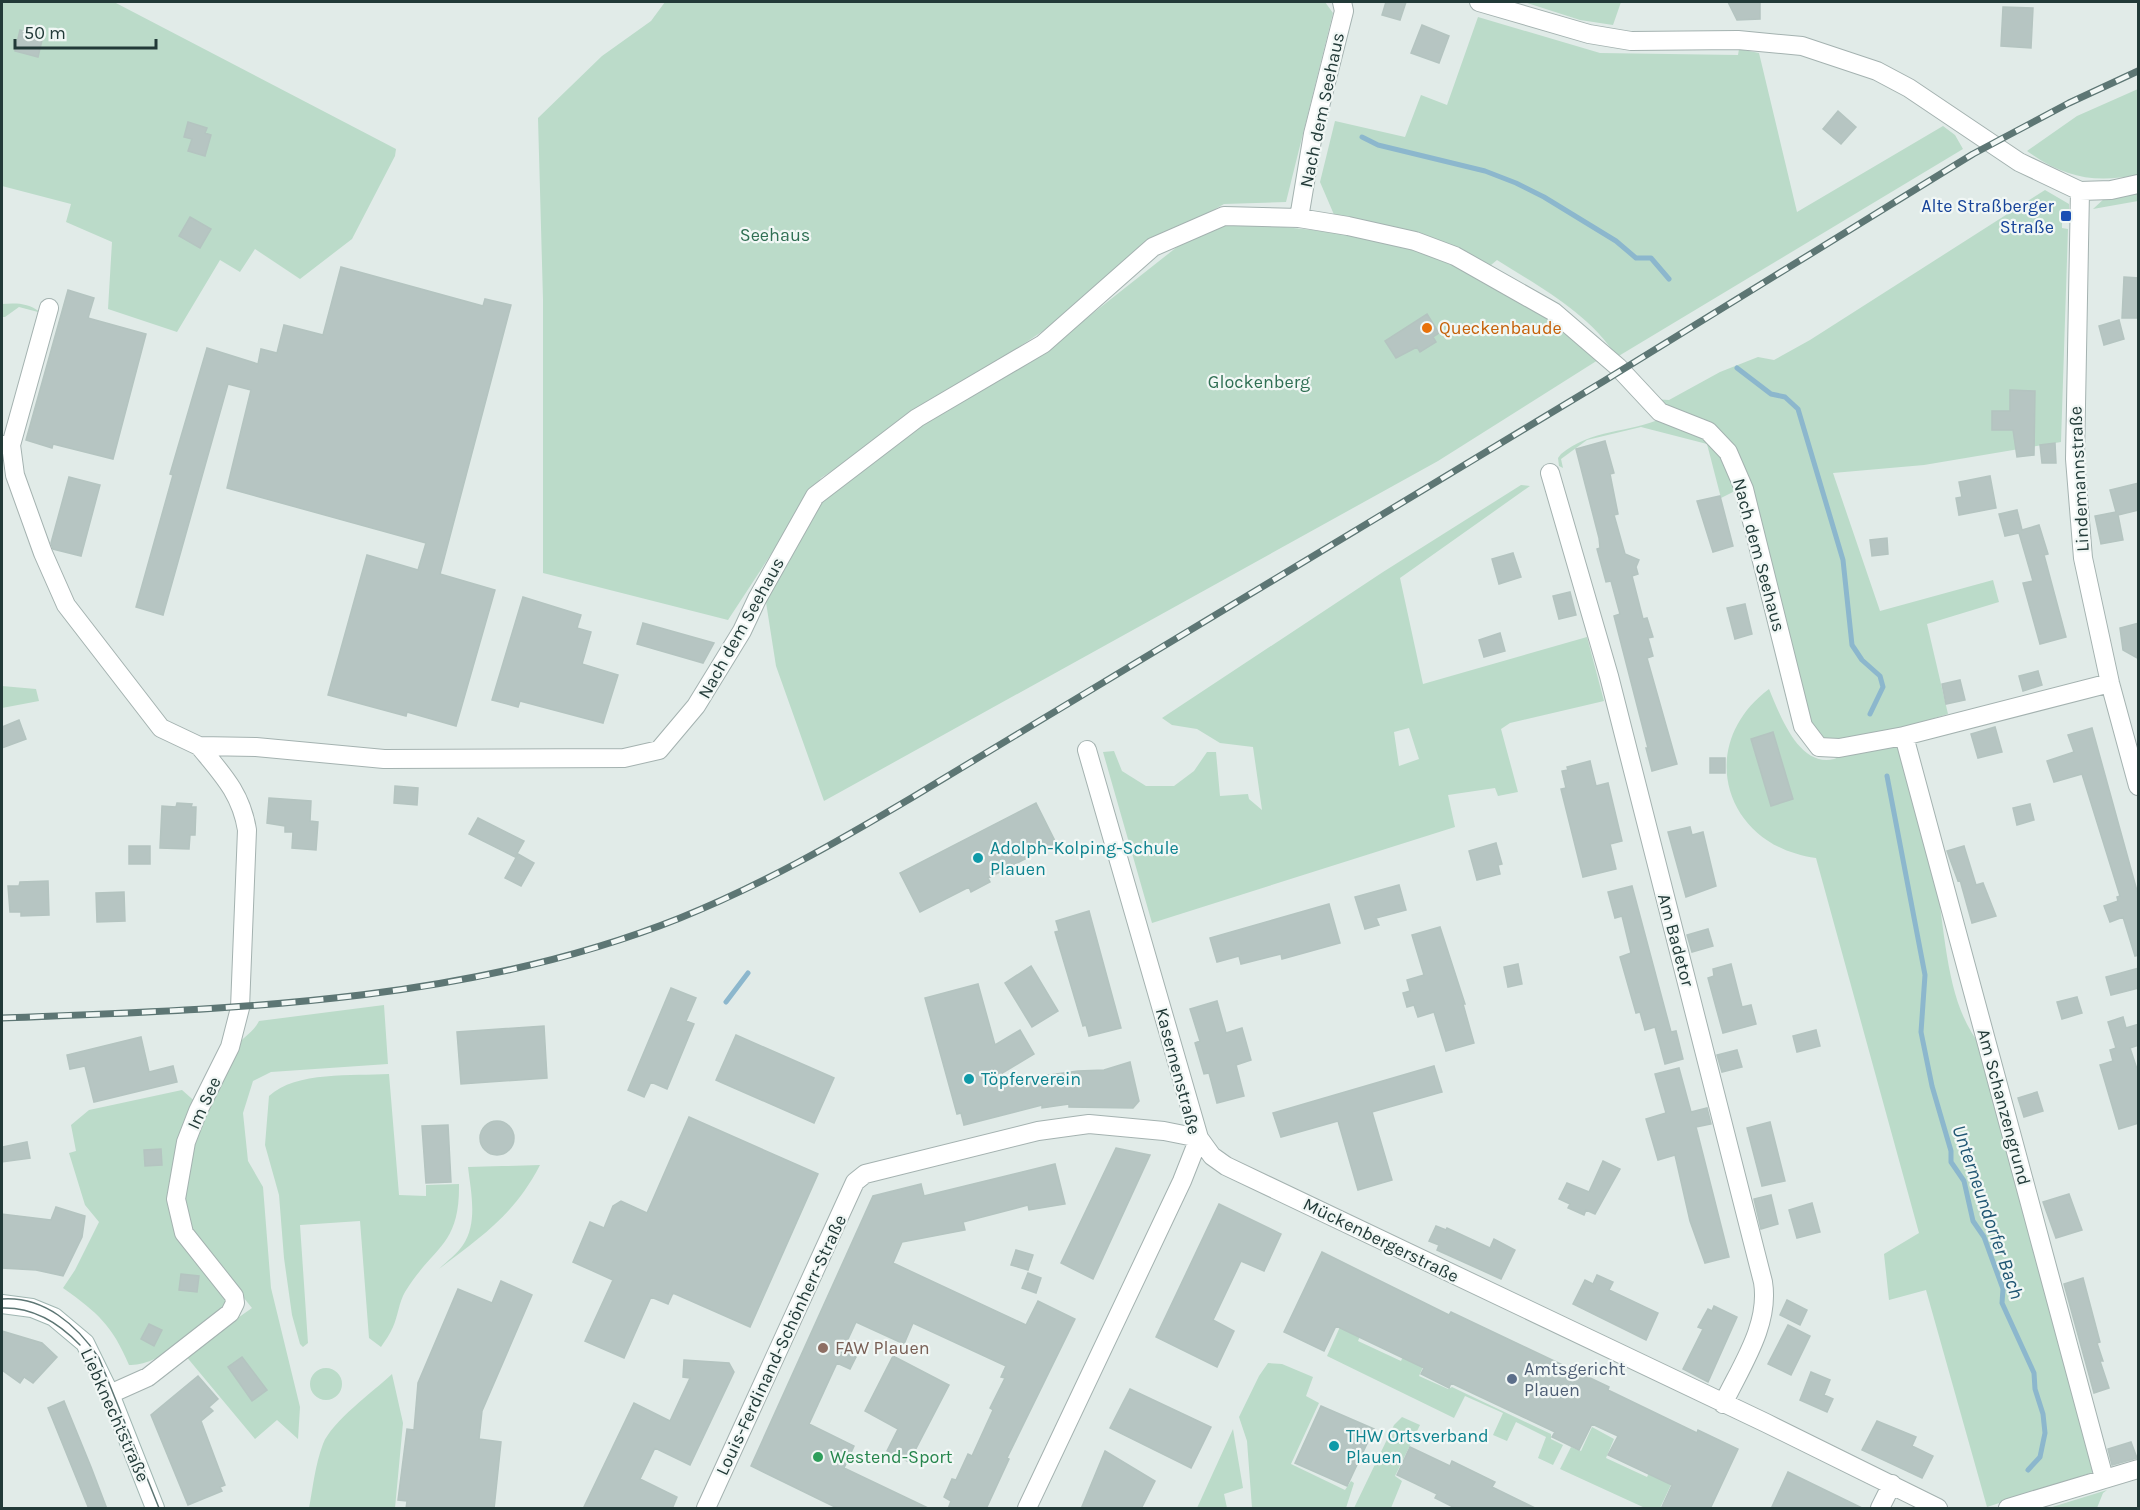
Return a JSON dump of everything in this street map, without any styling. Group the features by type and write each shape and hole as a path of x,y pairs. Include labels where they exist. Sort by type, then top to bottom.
{"street":[{"name":"Nach dem Seehaus","path":"1299,218 1313,134 1344,11 1342,2"},
{"path":"1479,2 1589,34 1631,41 1738,40 1802,46 1877,71 1909,88 2019,162 2080,191 2111,190 2139,184"},
{"name":"Lindemannstraße","path":"2080,191 2075,459 2083,558 2110,683 2135,761 2139,786"},
{"name":"Nach dem Seehaus","path":"49,308 6,445 15,475 43,553 66,605 161,728 199,746 256,747 384,759 624,758 659,750 702,697 742,631 757,599 815,496 917,418 1043,344 1153,248 1224,216 1299,218 1415,241 1455,256 1554,312 1618,367 1660,412 1694,424 1719,440 1728,452 1744,489 1803,726 1809,737 1819,747 1839,748 1904,736 2110,683"},
{"name":"Am Badetor","path":"1550,473 1608,676 1763,1282 1766,1300 1762,1320 1723,1404"},
{"name":"Am Schanzengrund","path":"1904,736 2104,1478"},
{"name":"Im See","path":"110,1394 148,1377 231,1312 235,1303 234,1296 184,1233 176,1199 186,1142 198,1111 230,1047 240,1008 247,830 243,808 230,784 199,746"},
{"name":"Kasernenstraße","path":"1027,1509 1182,1181 1198,1138 1087,750"},
{"name":"Louis-Ferdinand-Schönherr-Straße","path":"706,1509 855,1182 865,1174 1038,1131 1089,1124 1164,1131 1198,1138"},
{"name":"Mückenbergerstraße","path":"1198,1138 1212,1156 1226,1166 1892,1484 1938,1509"},
{"name":"Liebknechtstraße","path":"2,1304 32,1308 54,1317 85,1343 110,1394 155,1509"},
{"path":"2008,1509 2139,1469"},
{"path":"1880,1509 1892,1484"}],"green space":[{"path":"2,2 114,2 396,149 395,156 352,239 300,279 255,249 240,272 220,260 177,332 108,309 112,242 66,222 71,204 2,186"},
{"name":"Seehaus","path":"665,2 1325,2 1333,13 1286,202 1224,204 1174,232 1040,333 821,478 728,620 543,573 543,299 538,118 602,56 651,21"},
{"path":"1524,2 1621,2 1613,25 1580,20"},
{"path":"1478,17 1600,53 1738,55 1739,49 1759,53 1797,212 1943,126 1955,135 1963,149 1617,357 1606,341 1578,314 1497,260 1491,265 1478,263 1335,217 1320,182 1335,121 1405,137 1421,95 1447,105"},
{"path":"2138,89 2138,175 2107,178 2080,176 2054,167 2027,151 2077,116"},
{"path":"2045,190 2069,204 2069,209 2062,210 2062,228 2068,229 2061,442 1924,465 1833,473 1880,611 1993,580 1999,602 1927,624 1948,714 1908,726 1830,742 1817,733 1805,714 1733,451 1653,399 1669,400 1720,372 1758,357 1774,360 1810,340"},
{"path":"2138,191 2138,201 2093,209 2106,197"},
{"name":"Glockenberg","path":"1227,221 1359,235 1420,245 1575,335 1598,360 1438,461 824,801 776,666 765,596 821,501 914,427 1064,336 1182,243"},
{"path":"2,304 22,304 40,312 8,424 38,312 19,307 2,317"},
{"path":"1663,418 1697,430 1724,451 1735,491 1721,498 1707,444 1641,427 1587,440 1561,459 1563,468 1559,466 1558,458 1561,454 1585,440"},
{"path":"1521,485 1530,486 1400,578 1423,684 1587,637 1604,701 1510,723 1501,729 1518,792 1498,796 1495,788 1448,795 1455,827 1152,923 1103,752 1114,751 1122,771 1146,786 1174,786 1194,771 1207,752 1216,752 1220,796 1248,794 1249,799 1262,810 1253,747 1220,743 1197,729 1172,725 1162,718 1383,572","holes":["1409,728 1419,759 1399,766 1394,732"]},
{"path":"2,686 36,689 39,701 2,708"},
{"path":"1769,689 1784,724 1800,747 1821,760 1834,759 1844,753 1892,743 1899,747 1935,876 1954,988 1970,1030 1982,1047 2094,1472 1987,1507 1926,1290 1889,1300 1884,1254 1919,1233 1816,858 1784,850 1759,834 1741,814 1730,790 1727,764 1732,737 1746,712"},
{"path":"384,1005 388,1064 271,1072 253,1081 243,1113 248,1161 263,1187 271,1288 300,1407 298,1439 277,1420 255,1439 185,1355 252,1308 208,1253 187,1218 184,1202 185,1181 190,1157 207,1107 227,1063 238,1044 259,1021"},
{"path":"389,1074 399,1195 426,1196 426,1185 459,1184 455,1221 443,1244 405,1292 393,1327 381,1347 369,1338 360,1221 300,1225 308,1343 303,1347 300,1344 292,1315 284,1258 279,1195 265,1145 269,1096 294,1082 309,1079 342,1075"},
{"path":"182,1090 199,1105 174,1210 225,1288 225,1305 167,1352 141,1364 129,1365 123,1351 103,1321 63,1288 75,1270 99,1222 85,1205 69,1153 76,1151 71,1125 89,1110"},
{"path":"540,1165 508,1211 439,1269 461,1248 471,1227 472,1197 468,1167"},
{"path":"1347,1311 1366,1321 1358,1341 1401,1361 1410,1341 1430,1351 1419,1376 1448,1389 1452,1387 1551,1434 1551,1439 1563,1445 1553,1465 1538,1458 1546,1437 1516,1422 1507,1441 1493,1435 1503,1413 1465,1396 1454,1418 1327,1356"},
{"path":"1268,1363 1282,1364 1313,1377 1306,1396 1319,1403 1291,1464 1345,1490 1351,1481 1354,1483 1346,1508 1252,1508 1247,1441 1239,1417"},
{"path":"326,1368 337,1373 342,1384 337,1395 326,1400 315,1395 310,1384 315,1373"},
{"path":"392,1374 403,1423 395,1508 309,1508 318,1460 328,1435 344,1416"},
{"path":"1402,1417 1420,1425 1395,1476 1402,1481 1391,1508 1354,1508 1394,1425"},
{"path":"1592,1427 1614,1439 1606,1458 1647,1477 1656,1460 1678,1470 1660,1508 1645,1508 1560,1469 1571,1447 1581,1451"},
{"path":"1233,1429 1243,1488 1224,1494 1227,1508 1197,1508"},
{"path":"2107,1490 2103,1493 2097,1508 2049,1508"}],"building":[{"path":"1386,2 1406,2 1400,20 1382,15"},
{"path":"1728,2 1760,2 1760,19 1737,20"},
{"path":"2003,7 2033,8 2031,48 2001,46"},
{"path":"1422,25 1449,36 1439,63 1411,53"},
{"path":"20,30 43,36 38,57 15,51"},
{"path":"1838,111 1856,127 1841,144 1823,129"},
{"path":"188,122 207,128 205,133 211,135 205,156 188,151 192,139 184,137"},
{"path":"190,217 211,229 200,248 179,236"},
{"path":"341,267 483,306 485,299 511,305 440,574 495,590 456,726 407,712 406,716 328,695 367,555 418,570 426,543 227,488 251,390 228,384 163,615 136,607 173,475 170,474 207,348 258,364 261,349 277,353 284,325 323,335"},
{"path":"2124,277 2139,278 2139,318 2122,318"},
{"path":"68,290 94,298 88,318 146,334 113,459 53,444 52,448 26,440"},
{"path":"1427,314 1439,333 1433,337 1436,342 1420,352 1417,347 1396,358 1385,341"},
{"path":"2119,320 2124,339 2104,345 2099,326"},
{"path":"2010,390 2035,391 2034,455 2017,457 2013,430 1992,430 1992,411 2010,411"},
{"path":"1605,441 1614,473 1610,474 1618,514 1614,515 1625,554 1639,560 1636,567 1638,574 1632,576 1643,619 1647,618 1653,637 1648,638 1653,656 1647,658 1677,764 1652,771 1614,616 1620,614 1611,581 1606,582 1597,549 1600,548 1599,538 1576,449"},
{"path":"2055,443 2056,463 2042,463 2040,445"},
{"path":"1990,476 1996,508 1959,515 1956,498 1962,497 1959,482"},
{"path":"69,477 100,485 81,556 53,549 51,543"},
{"path":"2139,483 2139,510 2118,515 2123,540 2101,544 2095,516 2116,512 2110,490"},
{"path":"1720,496 1733,546 1713,552 1697,501"},
{"path":"2017,510 2022,530 2039,525 2048,554 2044,555 2066,637 2040,644 2023,583 2033,581 2019,533 2005,536 1999,514"},
{"path":"1887,538 1888,554 1872,556 1870,540"},
{"path":"1513,553 1521,577 1499,584 1492,559"},
{"path":"1570,592 1576,615 1559,619 1553,596"},
{"path":"523,597 581,615 577,628 591,632 582,664 618,675 603,723 520,701 518,707 492,700"},
{"path":"1745,604 1752,634 1735,639 1727,608"},
{"path":"643,623 714,643 703,663 637,644"},
{"path":"2139,623 2139,659 2123,650 2120,628"},
{"path":"1500,633 1505,651 1484,657 1479,640"},
{"path":"2038,671 2042,685 2023,691 2019,676"},
{"path":"1960,680 1965,700 1946,704 1942,684"},
{"path":"19,720 26,739 2,748 2,727"},
{"path":"1995,727 2002,752 1978,758 1971,734"},
{"path":"2092,728 2139,898 2139,955 2135,956 2123,917 2110,922 2104,906 2118,901 2117,897 2120,896 2082,774 2054,782 2047,761 2074,752 2068,735"},
{"path":"1773,732 1793,799 1771,806 1751,739"},
{"path":"1710,758 1725,758 1725,773 1710,773"},
{"path":"1590,761 1596,786 1608,783 1622,841 1610,844 1616,869 1583,877 1561,789 1566,788 1562,771 1568,770 1567,767"},
{"path":"395,786 418,788 417,805 394,803"},
{"path":"269,798 311,801 310,821 318,822 316,850 292,848 293,832 285,832 285,826 267,823"},
{"path":"177,803 192,804 191,807 196,807 195,835 190,835 189,849 160,848 162,806 176,807"},
{"name":"Adolph-Kolping-Schule Plauen","path":"1036,803 1056,843 988,878 990,882 971,892 969,887 920,912 900,873"},
{"path":"2030,804 2034,820 2017,825 2013,808"},
{"path":"478,818 524,841 515,857 469,834"},
{"path":"1690,827 1692,835 1703,832 1716,886 1686,897 1668,832"},
{"path":"1496,843 1502,864 1498,865 1500,874 1477,880 1469,851"},
{"path":"129,846 150,846 150,864 129,864"},
{"path":"1964,846 1976,885 1983,883 1996,916 1972,923 1960,880 1958,881 1947,851"},
{"path":"518,854 534,863 521,886 505,878"},
{"path":"48,881 49,915 21,916 21,912 10,912 8,886 19,886 20,882"},
{"path":"1399,885 1406,910 1376,918 1379,925 1365,929 1355,897"},
{"path":"1632,886 1671,1032 1676,1031 1683,1059 1665,1064 1655,1027 1645,1030 1640,1012 1636,1013 1620,957 1631,953 1622,916 1615,918 1608,892"},
{"path":"124,892 125,921 97,922 96,893"},
{"path":"1329,904 1340,943 1282,959 1281,954 1241,964 1239,956 1217,962 1210,938"},
{"path":"1089,911 1121,1028 1089,1036 1086,1025 1083,1026 1055,932 1059,931 1056,921"},
{"path":"1440,927 1465,1004 1463,1004 1474,1043 1446,1051 1434,1012 1418,1017 1414,1005 1407,1007 1403,993 1410,991 1407,980 1424,975 1412,935"},
{"path":"1708,929 1713,946 1692,952 1687,935"},
{"path":"1518,964 1522,984 1508,987 1504,967"},
{"path":"1731,964 1742,1007 1751,1005 1756,1024 1723,1033 1708,978 1714,976 1713,969"},
{"path":"1031,966 1058,1011 1032,1027 1005,983"},
{"path":"2139,968 2139,988 2111,995 2106,977"},
{"path":"978,984 995,1045 1020,1030 1034,1054 984,1084 1078,1071 1104,1070 1130,1062 1139,1101 1133,1108 1069,1107 1069,1104 1042,1108 1042,1105 964,1125 961,1113 957,1114 925,998"},
{"path":"671,988 696,998 686,1021 694,1024 667,1089 651,1082 644,1097 628,1090"},
{"path":"2077,997 2082,1013 2062,1019 2057,1002"},
{"path":"1217,1001 1226,1033 1242,1028 1251,1060 1236,1065 1244,1096 1217,1103 1209,1073 1204,1074 1195,1043 1200,1041 1190,1009"},
{"path":"2123,1017 2126,1028 2139,1024 2139,1045 2130,1048 2139,1075 2139,1123 2119,1129 2100,1065 2113,1061 2110,1050 2116,1048 2108,1022"},
{"path":"544,1026 547,1078 461,1084 457,1032"},
{"path":"1816,1030 1820,1046 1797,1052 1793,1036"},
{"path":"736,1035 834,1078 814,1123 716,1080"},
{"path":"141,1037 149,1072 173,1066 177,1082 94,1102 85,1066 70,1069 67,1055"},
{"path":"1737,1050 1742,1067 1722,1072 1717,1055"},
{"path":"1434,1066 1442,1092 1372,1112 1392,1180 1358,1190 1338,1121 1281,1137 1273,1113"},
{"path":"1679,1068 1691,1112 1707,1108 1711,1124 1696,1127 1729,1257 1705,1263 1690,1221 1675,1155 1658,1160 1646,1119 1666,1113 1655,1074"},
{"path":"2037,1092 2043,1111 2024,1117 2018,1098"},
{"path":"689,1117 818,1174 750,1327 673,1293 668,1304 651,1297 624,1358 585,1341 613,1280 573,1262 590,1222 604,1228 613,1206 621,1201 647,1213"},
{"path":"497,1121 509,1126 514,1138 509,1150 497,1155 485,1150 480,1138 485,1126"},
{"path":"1770,1122 1785,1181 1762,1186 1747,1128"},
{"path":"448,1125 451,1182 426,1183 422,1126"},
{"path":"27,1142 30,1158 2,1162 2,1147"},
{"path":"1116,1148 1150,1155 1093,1279 1061,1263"},
{"path":"161,1149 162,1165 145,1166 144,1150"},
{"path":"1603,1161 1620,1169 1595,1214 1586,1210 1584,1215 1568,1208 1570,1204 1559,1199 1567,1183 1589,1192"},
{"path":"1055,1164 1065,1204 1029,1210 1028,1205 963,1222 965,1230 902,1242 893,1263 1026,1325 1038,1301 1075,1319 1007,1458 1009,1459 986,1509 948,1509 951,1501 944,1497 952,1479 956,1480 968,1454 972,1456 993,1410 990,1408 1005,1378 1001,1377 1006,1366 913,1323 904,1344 856,1322 843,1350 856,1357 850,1369 837,1363 809,1424 854,1446 844,1468 930,1509 839,1509 751,1466 873,1196 921,1184 924,1196"},
{"path":"2069,1194 2082,1230 2056,1238 2043,1202"},
{"path":"1771,1195 1778,1224 1761,1229 1754,1199"},
{"path":"1812,1203 1820,1232 1797,1238 1789,1210"},
{"path":"1219,1204 1281,1234 1264,1271 1241,1261 1213,1320 1234,1331 1217,1367 1156,1337"},
{"path":"56,1207 85,1216 82,1237 63,1276 36,1270 2,1268 2,1214 51,1220"},
{"path":"1436,1226 1446,1230 1447,1228 1490,1248 1494,1239 1515,1250 1501,1279 1437,1250 1439,1245 1429,1241"},
{"path":"1016,1250 1033,1255 1028,1270 1011,1265"},
{"name":"Amtsgericht Plauen","path":"1322,1252 1449,1315 1451,1312 1609,1387 1608,1390 1697,1433 1698,1430 1738,1449 1710,1509 1661,1509 1672,1485 1608,1455 1618,1436 1592,1424 1579,1450 1552,1437 1555,1432 1451,1383 1449,1388 1421,1374 1424,1368 1336,1326 1324,1351 1284,1332"},
{"path":"1028,1273 1041,1278 1036,1293 1022,1288"},
{"path":"181,1274 199,1276 197,1292 179,1290"},
{"path":"1597,1275 1613,1282 1609,1290 1658,1313 1646,1340 1573,1304 1585,1280 1593,1284"},
{"path":"2083,1278 2100,1342 2097,1343 2103,1361 2100,1361 2109,1388 2094,1393 2064,1284"},
{"path":"501,1281 532,1295 482,1411 479,1439 501,1442 494,1509 406,1509 407,1501 398,1500 407,1429 414,1430 418,1383 458,1289 492,1303"},
{"path":"1787,1300 1807,1310 1800,1325 1780,1315"},
{"path":"1714,1306 1737,1317 1708,1382 1683,1369 1703,1329 1698,1327 1708,1309 1712,1311"},
{"path":"149,1324 162,1330 154,1346 141,1339"},
{"path":"1788,1325 1810,1336 1791,1375 1768,1364"},
{"path":"2,1331 42,1343 57,1357 33,1383 24,1377 20,1383 2,1370"},
{"path":"893,1356 949,1385 909,1462 887,1451 898,1429 865,1411"},
{"path":"242,1357 267,1390 252,1401 228,1367"},
{"path":"684,1360 729,1363 734,1372 690,1465 655,1448 640,1479 677,1497 672,1509 583,1509 634,1403 670,1421 690,1378 683,1377"},
{"path":"1811,1372 1830,1380 1824,1395 1833,1399 1827,1412 1800,1400"},
{"path":"198,1376 218,1399 209,1407 213,1411 201,1421 225,1485 220,1487 222,1491 188,1505 151,1415"},
{"path":"1130,1389 1211,1427 1191,1468 1110,1428"},
{"path":"64,1401 107,1509 89,1509 48,1408"},
{"name":"THW Ortsverband Plauen","path":"1321,1406 1374,1429 1347,1486 1295,1463"},
{"path":"1877,1421 1916,1437 1912,1446 1933,1456 1922,1478 1862,1450"},
{"path":"2131,1442 2137,1458 2112,1465 2108,1449"},
{"path":"1410,1447 1450,1466 1452,1461 1495,1482 1492,1487 1537,1509 1457,1509 1435,1498 1437,1494 1397,1475"},
{"path":"1105,1451 1155,1481 1141,1509 1081,1509"},
{"path":"1788,1472 1864,1509 1771,1509"}],"waterway":[{"path":"1362,137 1378,145 1485,171 1516,183 1544,197 1616,241 1636,258 1651,258 1669,279"},
{"path":"1737,368 1771,394 1785,397 1798,409 1843,560 1852,645 1862,660 1880,676 1883,687 1870,714"},
{"name":"Unterneundorfer Bach","path":"1887,776 1925,975 1921,1032 1932,1086 1951,1151 1951,1162 1964,1181 1973,1221 1984,1237 2003,1289 2002,1303 2034,1373 2035,1389 2043,1414 2045,1433 2040,1457 2028,1470"},
{"path":"726,1002 748,973"}],"tram line":[{"path":"2,1299 32,1302 45,1308 70,1324 90,1346 99,1358 159,1508"},
{"path":"2,1308 35,1313 54,1323 80,1345"}],"railway":[{"path":"2,1018 260,1005 346,997 431,985 515,969 598,947 680,918 740,892 799,862 913,797 1604,381 1973,154 2069,103 2138,71"}],"place":[{"name":"Alte Straßberger Straße","path":"2066,216"},
{"name":"Queckenbaude","path":"1427,328"},
{"name":"Adolph-Kolping-Schule Plauen","path":"978,858"},
{"name":"Töpferverein","path":"969,1079"},
{"name":"FAW Plauen","path":"823,1348"},
{"name":"Amtsgericht Plauen","path":"1512,1379"},
{"name":"THW Ortsverband Plauen","path":"1334,1446"},
{"name":"Westend-Sport","path":"818,1457"}]}
